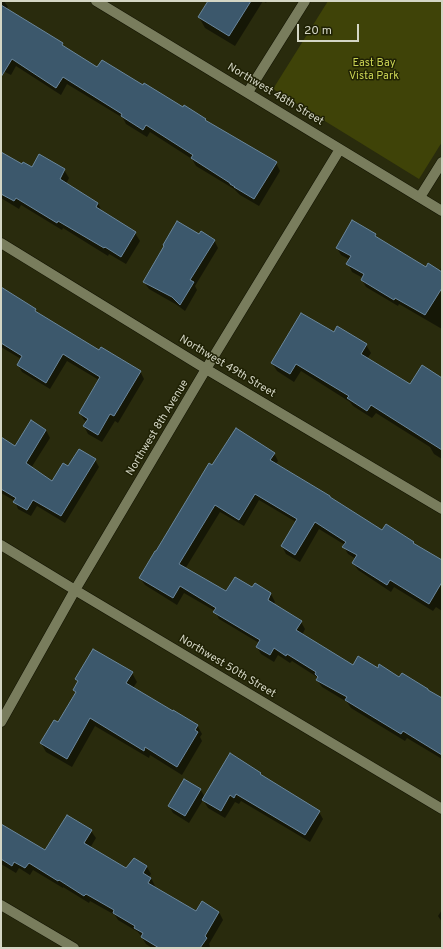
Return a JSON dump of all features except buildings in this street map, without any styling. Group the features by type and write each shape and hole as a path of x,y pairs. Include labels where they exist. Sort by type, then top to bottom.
{"street":[{"name":"Northwest 48th Street","path":"96,1 442,211"},
{"path":"248,92 305,1"},
{"name":"Northwest 8th Avenue","path":"1,722 76,590 206,369 340,149"},
{"path":"420,197 442,162"},
{"name":"Northwest 49th Street","path":"1,244 206,369 442,509"},
{"name":"Northwest 50th Street","path":"1,545 442,809"},
{"path":"1,905 74,948"}],"green space":[{"name":"East Bay Vista Park","path":"328,1 442,1 442,142 419,179 273,89"}]}
